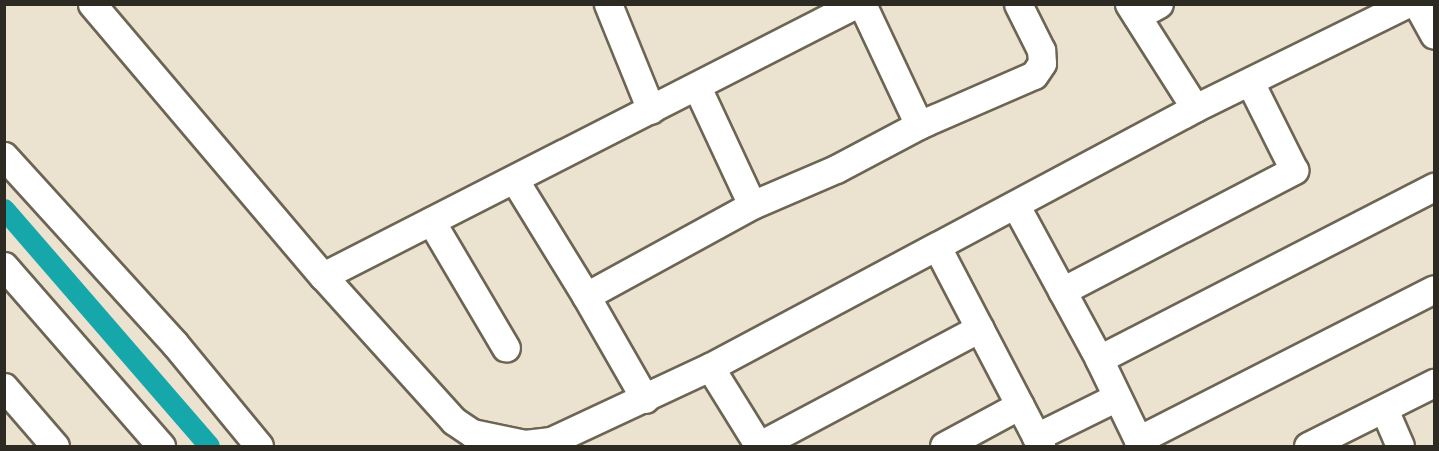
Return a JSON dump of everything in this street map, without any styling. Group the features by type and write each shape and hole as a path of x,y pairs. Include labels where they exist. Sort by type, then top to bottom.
{"street":[{"path":"92,4 323,276 454,421 472,433 498,441 552,444 710,367 1016,206 1195,108 1251,84 1406,4"},
{"path":"608,4 651,110"},
{"path":"323,276 856,4"},
{"path":"862,4 919,125"},
{"path":"586,296 752,205 836,170 919,125 1034,75 1042,63 1041,50 1018,4"},
{"path":"1417,4 1434,35"},
{"path":"1142,8 1195,108"},
{"path":"1062,291 1294,170 1251,84"},
{"path":"697,87 752,205"},
{"path":"4,156 174,344 259,447"},
{"path":"514,179 586,296 645,399"},
{"path":"1099,359 1434,187"},
{"path":"1016,206 1099,359 1139,443 1431,300"},
{"path":"431,221 506,348"},
{"path":"937,247 1039,442 1117,397"},
{"path":"4,266 161,447"},
{"path":"710,367 758,446 980,328"},
{"path":"1308,447 1434,383"},
{"path":"4,387 55,447"},
{"path":"944,447 1020,405"},
{"path":"1384,409 1400,447"}],"waterway":[{"path":"4,209 209,446"}]}
